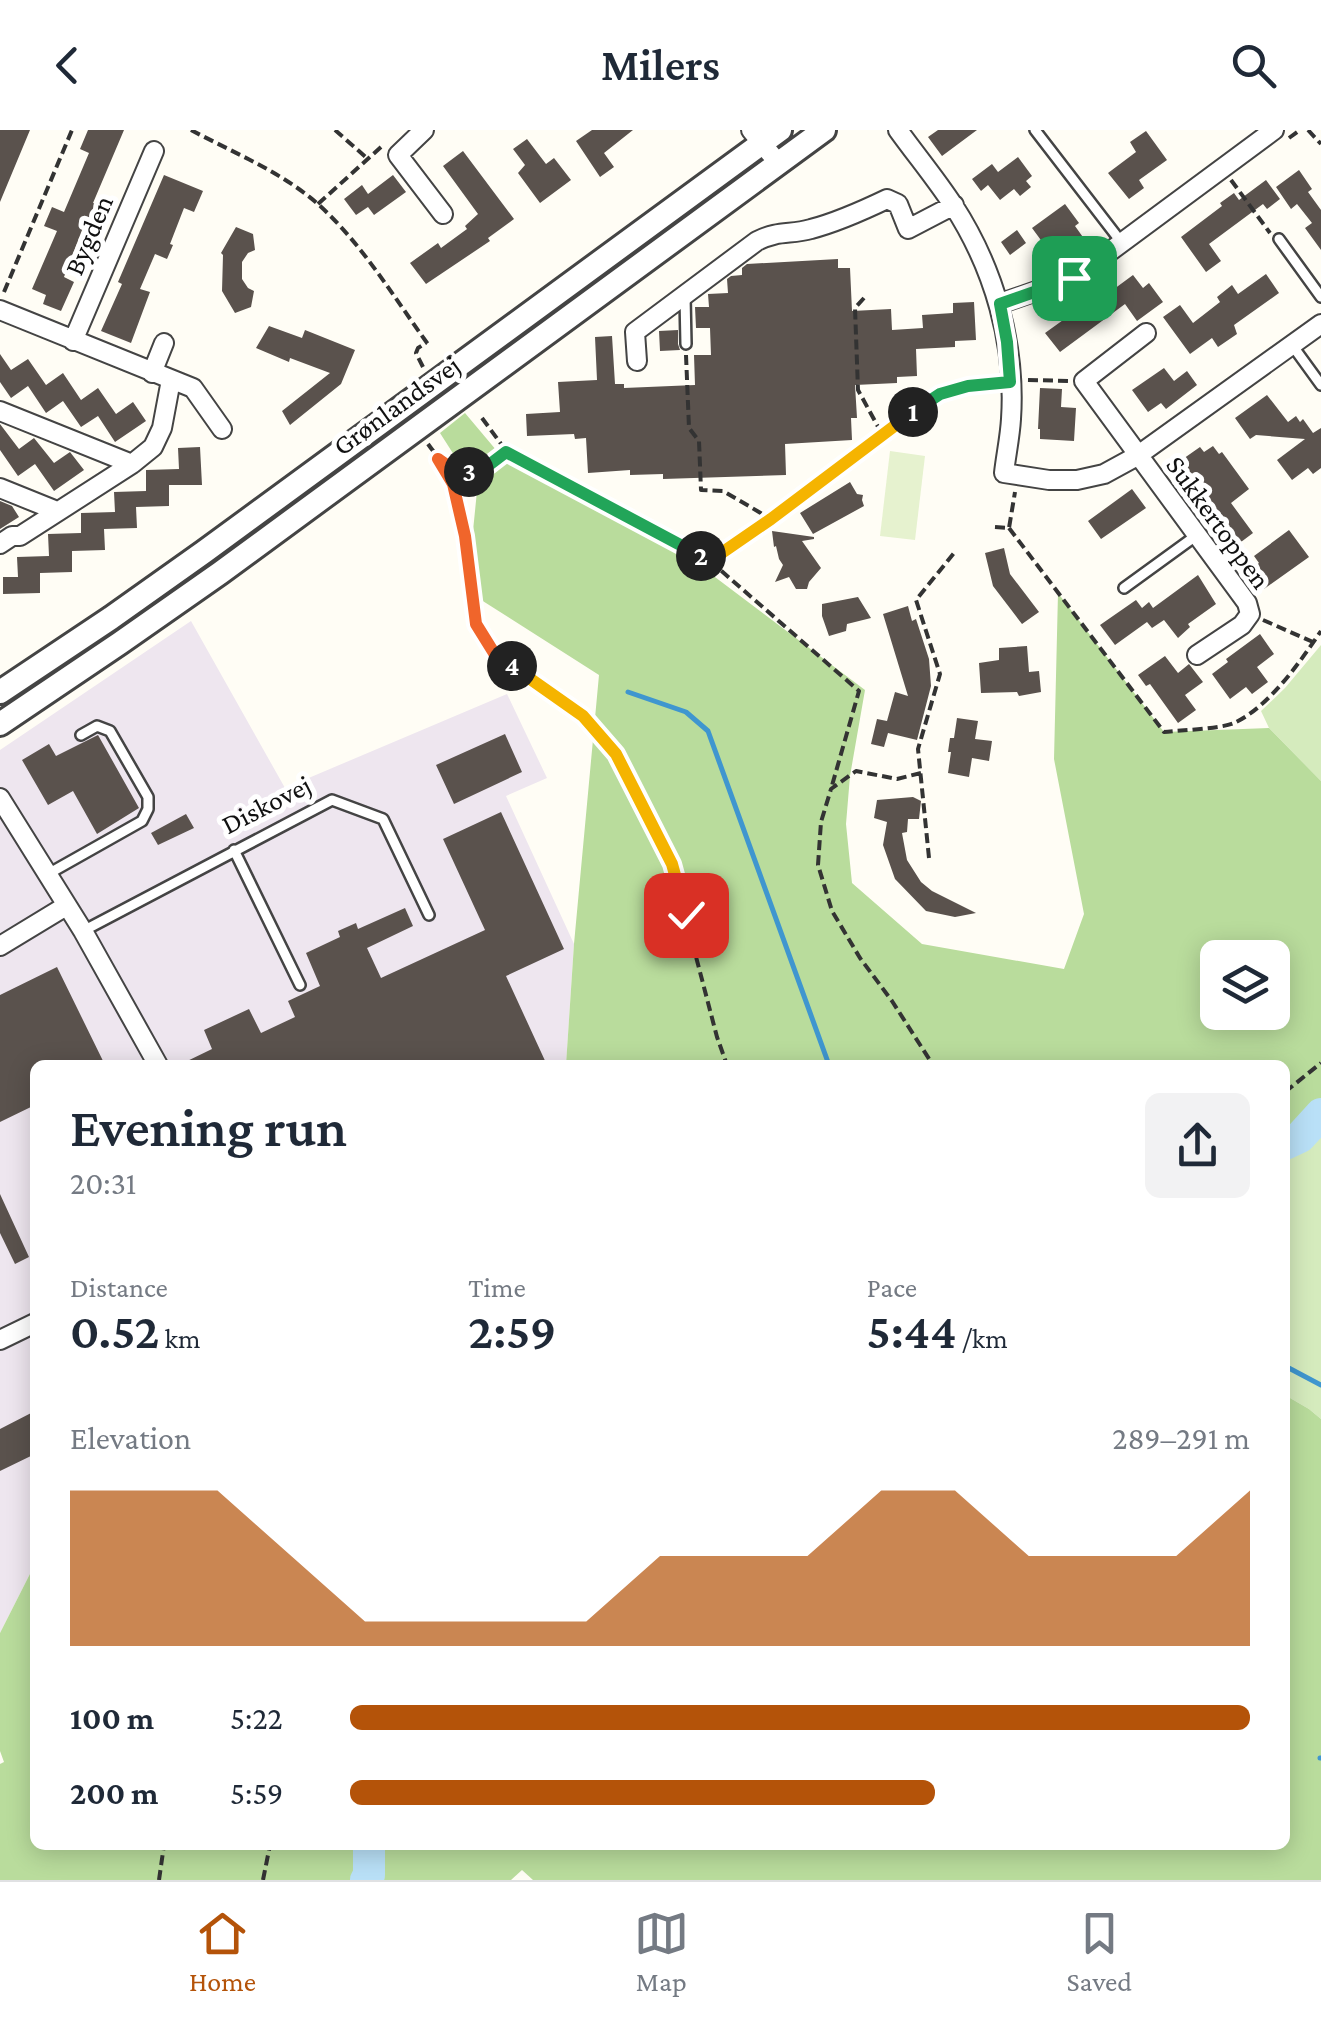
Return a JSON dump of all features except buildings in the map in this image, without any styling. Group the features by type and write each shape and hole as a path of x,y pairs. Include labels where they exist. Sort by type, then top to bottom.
{"street":[{"path":"424,130 398,155 443,214"},
{"name":"Grønlandsvej","path":"0,724 220,573 824,130"},
{"path":"898,130 954,206 1000,304 1007,342 1011,418 1004,473 1018,475"},
{"path":"764,134 779,164"},
{"name":"Grønlandsvej","path":"0,692 204,552 764,134"},
{"path":"1000,304 1074,278 1280,135"},
{"name":"Bygden","path":"73,341 154,151"},
{"path":"637,360 636,332 771,234 806,230 849,218 887,200 898,204 908,230 954,206"},
{"path":"0,310 193,388 222,428"},
{"name":"Sukkertoppen","path":"1018,475 1077,480 1104,474 1137,456 1321,324"},
{"path":"1084,381 1146,333"},
{"path":"152,373 164,343"},
{"path":"0,544 20,536 153,447 162,428 171,380"},
{"name":"Sukkertoppen","path":"1084,381 1248,603 1250,614 1242,626 1197,655"},
{"path":"0,411 132,464"},
{"path":"0,488 56,511"},
{"path":"0,798 155,1060"},
{"path":"0,945 66,906"},
{"path":"0,1340 30,1325"}],"lane":[{"path":"1036,130 1122,243"},
{"path":"1279,239 1321,296"},
{"path":"685,294 686,344"},
{"path":"1292,345 1321,385"},
{"path":"1124,588 1197,535"},
{"path":"48,874 142,821 148,809 148,797 110,731 97,726 82,735"},
{"name":"Diskovej","path":"82,931 332,800 383,819 429,915"},
{"path":"234,850 300,985"}],"path":[{"path":"0,301 72,130"},
{"path":"190,130 283,178 318,204 350,237 428,345 418,348 416,353 434,382"},
{"path":"335,130 368,159"},
{"path":"1280,135 1300,130"},
{"path":"1308,130 1321,144"},
{"path":"318,204 389,140"},
{"path":"1232,180 1271,234 1279,239"},
{"path":"864,298 854,308 858,390 882,434"},
{"path":"686,344 690,428 699,441 701,490 723,490 771,519"},
{"path":"710,561 940,394 968,386 1024,380 1084,381"},
{"path":"482,418 506,452 710,561 858,691 821,822 818,865 832,911 930,1060"},
{"path":"422,436 453,484 465,536 476,624 494,653 583,716 616,754 672,864 725,1060"},
{"path":"438,459 452,469 469,472 489,465 506,452"},
{"path":"1018,475 1009,528 1164,732 1232,724 1263,703 1321,631"},
{"path":"995,527 1009,528"},
{"path":"929,858 918,749 940,674 916,600 954,552"},
{"path":"1250,614 1314,642"},
{"path":"831,790 856,771 897,779 921,772"},
{"path":"1290,1088 1321,1063"},
{"path":"160,1880 163,1850"},
{"path":"263,1880 269,1850"}],"shaded area":[{"path":"191,621 285,788 507,694 547,778 506,796 574,944 566,1060 30,1060 30,1574 0,1633 0,750"}],"green space":[{"path":"465,413 502,457 703,568 865,690 846,824 852,883 922,944 1064,969 1084,914 1054,759 1058,593 1164,732 1269,728 1321,781 1321,1129 1290,1153 1290,1060 566,1060 599,675 467,591 477,491 440,433"},
{"path":"890,451 925,456 915,540 880,536"},
{"path":"1321,645 1321,781 1269,728 1261,711"},
{"path":"1321,1129 1321,1419 1290,1398 1290,1153"},
{"path":"1290,1398 1321,1419 1321,1880 533,1880 522,1870 511,1880 0,1880 0,1764 4,1762 0,1751 0,1633 30,1574 30,1850 1290,1850"}],"waterway":[{"path":"628,692 686,712 708,731 827,1060"},
{"path":"1290,1142 1300,1137 1321,1114"},
{"path":"1290,1369 1321,1385"},
{"path":"366,1880 369,1850"}],"route":[{"path":"686,915 672,864 616,754 583,716 494,653 476,624 465,536 453,484 438,459 452,469 469,472 489,465 506,452 710,561 940,394 968,386 1010,382 1000,304 1074,278"}]}
